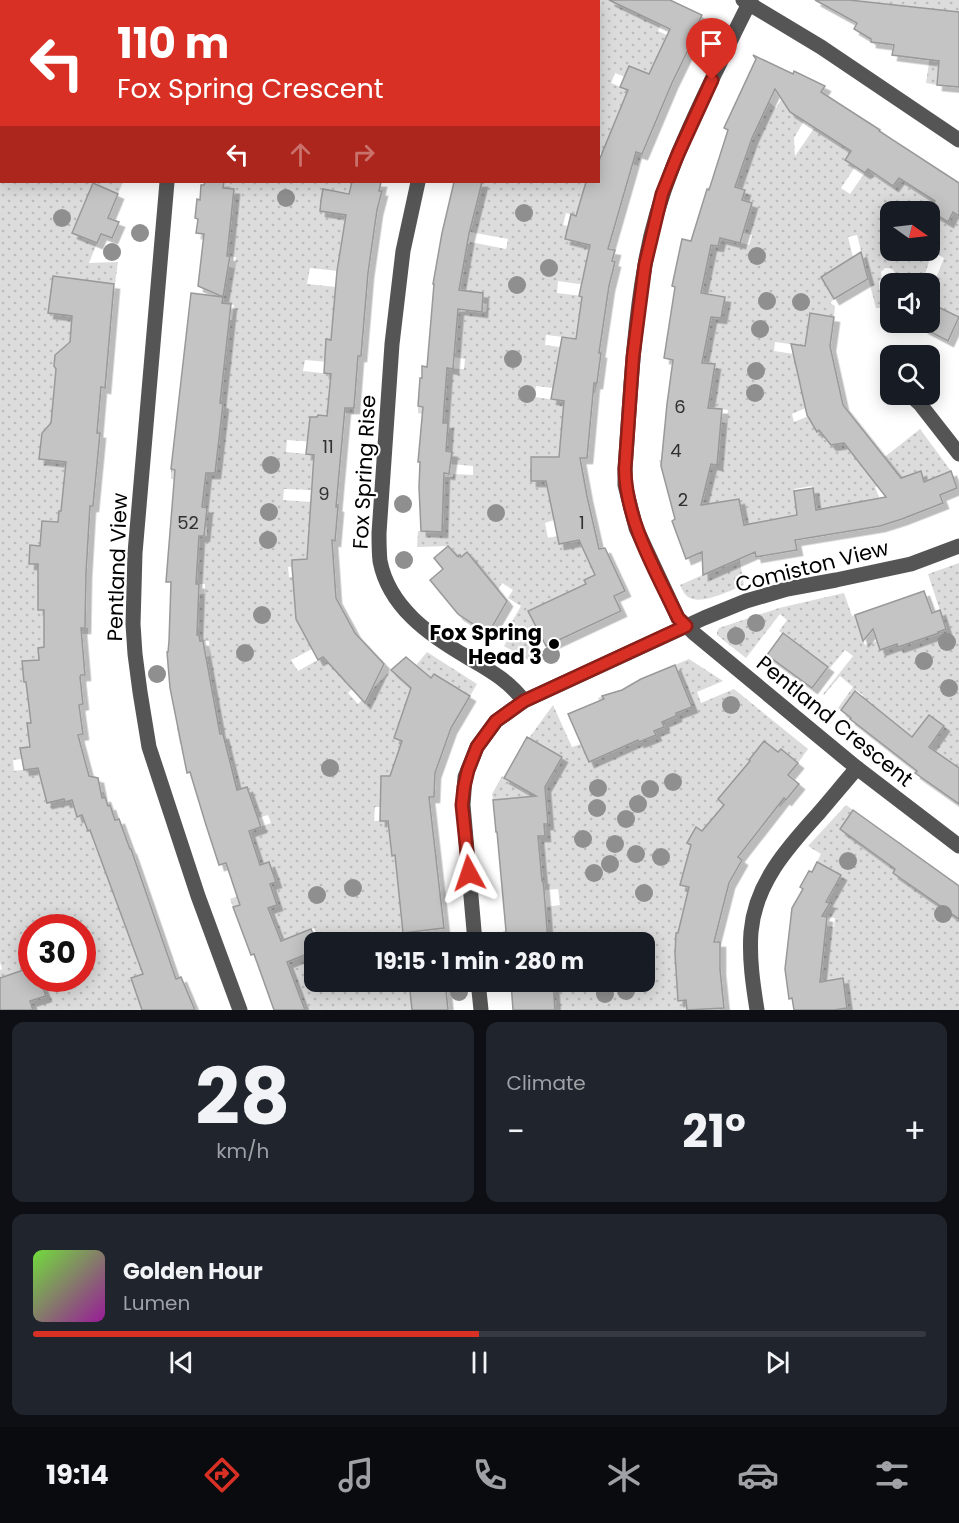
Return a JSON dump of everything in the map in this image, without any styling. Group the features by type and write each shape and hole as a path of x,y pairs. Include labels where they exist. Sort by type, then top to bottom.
{"street":[{"path":"748,1 959,140"},
{"name":"Pentland Crescent","path":"748,1 701,101 662,194 645,265 633,357 625,485 636,528 678,618 857,768 959,846"},
{"name":"Pentland View","path":"167,183 135,553 133,624 135,654 149,747 198,896 240,1010"},
{"name":"Fox Spring Rise","path":"418,183 403,250 392,344 379,533 380,559 393,594 401,606 423,628 506,681 524,701"},
{"path":"921,405 959,454"},
{"name":"Comiston View","path":"474,932 462,805 465,777 477,747 496,721 524,701 704,618 756,598 787,589 911,564 959,546"},
{"path":"757,1010 753,982 751,933 762,889 782,856 857,768"},
{"path":"479,992 481,1010"}],"shaded area":[{"path":"600,0 609,0 661,24 658,31 667,35 649,74 629,66 625,77 615,73 611,83 628,90 608,140 642,154 638,166 600,152"},
{"path":"855,0 959,0 959,44 941,43 937,85 926,83 930,56 852,5"},
{"path":"782,98 814,104 794,138 795,156 815,127 851,151 845,160 855,167 841,188 850,194 878,154 875,175 893,186 899,178 940,194 936,201 880,201 880,261 929,261 925,273 894,273 892,269 885,268 880,273 879,281 880,308 876,308 857,235 848,237 853,257 821,277 834,299 830,303 835,306 834,317 810,314 805,346 775,342 774,351 833,360 834,365 798,374 804,401 816,399 817,403 792,414 794,422 823,410 817,431 831,423 867,471 920,429 951,471 924,482 921,472 875,487 883,508 864,501 816,510 812,486 794,489 797,515 743,525 739,500 730,501 744,585 700,600 685,595 680,585 725,565 707,523 681,543 675,529 691,523 663,475 659,460 717,465 718,455 666,416 727,423 728,410 693,406 696,379 671,376 671,371 713,376 715,364 692,361 693,352 704,354 706,343 699,315 721,318 724,297 701,293 711,245 718,246 720,238 749,245 752,235 732,230 752,203 707,190 708,187 743,197 745,189 729,185 737,182 746,153 724,145 769,102 776,108"},
{"path":"0,183 93,183 72,232 97,243 89,263 118,262 115,284 53,276 48,313 76,317 74,349 62,349 55,355 54,366 60,374 54,388 53,401 57,402 54,429 46,428 42,433 39,459 66,462 62,504 69,512 59,511 58,522 42,521 41,531 57,547 31,545 30,564 50,565 68,581 86,582 86,587 38,587 38,609 44,610 44,628 88,628 88,634 57,634 58,646 38,648 39,660 22,661 24,682 81,677 81,683 27,724 29,741 53,738 54,743 21,748 22,759 13,760 14,771 38,768 39,772 57,784 43,788 47,803 64,799 65,802 104,792 105,797 74,808 77,817 82,815 87,830 90,830 100,859 113,855 105,868 128,934 157,924 158,927 130,937 143,974 132,978 166,1010 33,1010 30,1001 46,996 45,992 96,992 96,914 18,914 18,972 0,978 2,969 0,962"},
{"path":"93,183 123,183 118,194"},
{"path":"224,183 352,183 350,193 323,189 320,211 347,215 338,271 310,268 307,284 336,287 331,340 327,339 329,362 305,360 303,371 331,374 328,406 354,408 354,414 345,413 344,417 318,415 310,417 308,431 316,442 287,440 286,452 340,457 340,460 314,458 311,490 284,489 283,500 339,504 338,507 311,506 308,538 333,556 293,560 293,566 288,567 289,577 293,577 298,621 312,649 291,660 298,671 359,637 352,689 348,693 358,704 391,670 403,681 427,652 477,684 470,696 434,674 417,701 449,730 405,707 394,737 402,741 397,755 399,777 381,777 380,807 375,807 374,821 398,820 400,842 390,844 392,856 436,851 437,860 398,863 413,932 316,932 314,928 281,941 268,908 277,905 272,892 233,907 230,899 276,882 269,862 260,865 252,839 245,832 271,823 268,815 258,818 247,787 231,792 228,781 195,791 194,786 233,774 223,734 180,744 177,728 217,721 211,687 171,694 169,675 202,672 201,658 210,656 209,641 200,641 199,635 183,636 199,594 205,594 205,584 196,584 199,536 207,536 205,526 207,508 202,507 204,491 194,481 171,479 171,469 215,473 223,404 213,403 224,370 227,338 187,333 220,319 232,320 234,305 222,303 225,277 214,266 235,268 236,257 215,255 234,189 223,188"},
{"path":"482,183 586,183 579,209 591,220 566,213 563,225 568,226 565,239 590,245 607,288 558,281 557,293 582,296 578,326 603,330 601,341 546,335 545,345 560,347 597,383 595,393 536,386 534,397 564,401 564,403 559,457 530,457 531,481 547,481 554,520 545,523 548,538 557,536 559,543 596,536 603,571 584,581 605,619 590,625 573,613 564,594 539,606 550,630 529,640 530,661 504,646 514,628 510,625 521,606 508,598 513,590 502,583 496,593 460,555 443,569 453,552 449,546 417,547 418,531 441,532 443,477 453,477 453,474 473,475 473,466 450,464 451,452 446,451 447,423 421,421 422,414 418,413 418,406 444,408 446,380 441,368 464,369 465,359 454,357 458,312 466,310 486,312 487,304 483,303 483,293 459,289 467,244 470,242 506,249 508,239 470,232"},
{"path":"953,212 959,216 959,317 940,308 940,273 938,273 944,258 940,256 940,217 947,221"},
{"path":"959,563 959,768 929,747 944,727 930,715 912,737 862,698 863,695 856,690 841,710 838,708 853,687 840,676 823,694 853,656 845,650 830,668 779,631 787,620 780,614 746,658 717,635 719,628 779,608 844,593 852,616 855,615 865,645 877,641 897,644 898,647 946,629 928,574"},
{"path":"689,659 723,681 697,692 701,703 734,689 808,749 798,763 781,749 778,752 764,741 749,759 754,764 750,770 786,800 780,807 777,804 735,791 729,786 718,799 724,805 705,833 696,828 687,843 697,848 681,885 689,887 682,933 676,933 675,958 717,968 676,972 678,1001 686,1000 687,1010 555,1010 554,992 655,992 655,932 503,932 525,929 546,918 546,907 560,905 558,889 544,890 536,882 540,860 539,842 498,845 498,839 545,836 544,824 548,823 547,807 537,807 536,796 493,800 492,794 502,776 521,787 527,776 511,765 546,784 562,757 529,738 553,705 572,747 581,744 589,762 611,739 595,703 602,696 619,735 633,729 639,742 655,735 654,731 663,727 643,678 676,709 691,703 675,665"},
{"path":"846,805 853,810 840,829 888,856 899,842 902,844 891,859 898,865 893,873 928,898 933,891 952,881 955,883 940,906 959,919 959,1010 834,1010 843,979 787,986 786,977 808,967 785,964 786,960 814,963 823,951 826,926 834,927 835,918 790,913 798,898 824,913 830,904 827,902 841,875 817,862 821,854 808,846"},
{"path":"304,955 304,992 416,992 412,1010 299,1010 304,1008 287,962"}],"building":[{"path":"609,0 670,0 702,15 642,154 636,152 608,249 615,250 612,261 615,262 599,353 601,353 597,383 594,383 587,458 580,458 599,549 605,548 625,591 614,596 621,611 546,646 528,611 586,584 584,580 595,575 579,540 559,544 546,481 531,481 531,457 559,457 564,401 551,399 562,337 576,339 582,297 579,296 590,245 565,239 571,214 576,216 586,183 600,183 600,158 628,90 620,87 629,66 649,74 670,29"},
{"path":"815,0 849,0 959,12 959,87 937,85 939,61 892,55 894,45 871,42 871,39 854,29 857,23"},
{"path":"753,55 825,86 821,92 959,183 959,216 953,212 948,222 940,217 940,201 935,201 899,178 893,186 868,169 865,173 845,160 851,151 790,112 775,89 752,138 735,187 745,190 742,200 752,203 740,243 720,238 718,246 711,245 701,293 725,297 721,318 711,317 702,363 715,364 708,408 722,409 717,465 711,464 701,505 739,499 744,525 797,515 794,491 813,488 816,510 886,497 844,443 831,445 819,430 817,432 807,415 791,344 805,346 810,313 834,317 830,346 843,405 901,478 921,471 924,482 951,471 957,488 940,495 943,503 902,519 880,526 795,540 797,550 756,557 755,552 703,575 702,552 686,559 672,521 675,519 661,466 673,360 664,358 675,287 672,286 682,239 691,241 728,130 724,128 756,59"},
{"path":"93,183 118,194 108,218 119,222 112,238 101,234 97,243 72,233"},
{"path":"205,183 224,183 223,188 234,189 227,256 230,256 223,297 198,286 204,234 196,233 198,219 195,218 197,199 200,200 201,185"},
{"path":"352,183 381,183 379,191 382,191 368,273 361,356 358,356 354,408 345,408 335,541 332,540 336,598 355,633 384,664 365,703 323,657 318,660 296,619 292,566 292,560 307,559 314,455 306,454 310,417 327,416 331,374 324,373 326,339 331,340 337,271 346,215 320,211 321,200 323,189 349,194"},
{"path":"454,183 482,183 469,234 459,290 483,293 482,312 458,309 453,369 447,368 443,423 448,423 446,451 452,452 449,474 444,473 442,532 421,531 420,462 418,462 423,407 418,406 422,366 427,367 433,284"},
{"path":"861,252 868,279 834,299 821,277"},
{"path":"53,276 114,284 105,388 101,387 97,433 100,433 93,506 90,506 85,628 81,628 85,675 80,677 83,704 79,705 83,734 78,735 89,776 98,778 102,798 105,797 108,806 110,805 115,820 119,819 176,979 181,977 195,1010 142,1010 131,978 143,974 90,830 88,831 82,815 77,817 72,800 65,802 64,799 47,803 38,768 24,770 20,748 30,747 27,723 31,723 22,661 39,660 38,648 44,647 44,610 38,610 38,564 29,564 30,545 40,546 42,521 58,522 66,462 39,459 42,433 51,423 56,369 55,355 70,342 72,316 48,313"},
{"path":"191,293 223,297 222,303 231,304 215,473 206,473 202,507 207,508 204,536 199,536 196,584 199,584 197,635 200,641 203,641 220,734 223,734 237,790 247,787 261,827 249,831 260,865 269,862 276,882 270,884 277,905 268,908 281,941 311,929 312,932 304,932 304,955 287,962 305,1010 274,1010 254,954 251,955 233,907 240,905 226,863 219,865 190,772 187,773 170,688 167,652 171,582 166,582 175,470 171,469"},
{"path":"940,308 959,317 948,341 933,333 940,333"},
{"path":"448,546 458,557 467,552 507,601 488,634 458,614 430,580 443,569 434,558"},
{"path":"924,591 932,613 940,610 946,629 898,647 897,644 880,650 873,629 863,641 855,615"},
{"path":"783,633 828,667 812,688 767,655"},
{"path":"406,657 431,678 434,674 470,696 451,728 435,773 434,797 429,797 444,928 403,932 395,855 392,856 388,821 380,821 381,776 390,776 402,741 394,738 411,688 391,670"},
{"path":"675,665 692,707 662,722 664,727 654,731 656,735 639,742 638,740 589,762 568,714 604,699 602,696 622,690 641,679"},
{"path":"855,691 912,737 929,715 944,726 929,747 959,768 959,804 915,773 917,771 841,710"},
{"path":"527,737 562,757 545,787 548,824 544,824 545,836 538,836 547,932 506,932 493,800 536,796 504,778"},
{"path":"764,741 778,752 781,749 798,763 788,775 799,784 786,800 784,798 738,857 742,860 729,883 714,942 720,942 724,1008 687,1010 686,1000 678,1001 675,954 676,933 678,933 689,887 680,885 691,845 687,843 696,827 702,831 724,805 718,799"},
{"path":"853,810 959,886 959,919 893,873 895,869 840,829"},
{"path":"817,862 841,875 826,902 830,903 822,916 827,917 820,982 843,978 847,1008 794,1010 792,998 789,999 785,969 792,908 803,889 800,887"},
{"path":"18,972 18,992 44,992 46,996 30,1001 33,1010 0,1010 0,978"},
{"path":"410,992 446,992 448,1010 412,1010"},
{"path":"512,992 554,992 555,1010 513,1010"}],"place":[{"name":"Fox Spring Head 3","path":"554,644"}],"route":[{"path":"469,873 462,805 464,787 477,747 496,721 524,701 686,626 678,618 636,528 625,485 625,469 633,357 645,265 653,228 662,194 712,80"}]}
